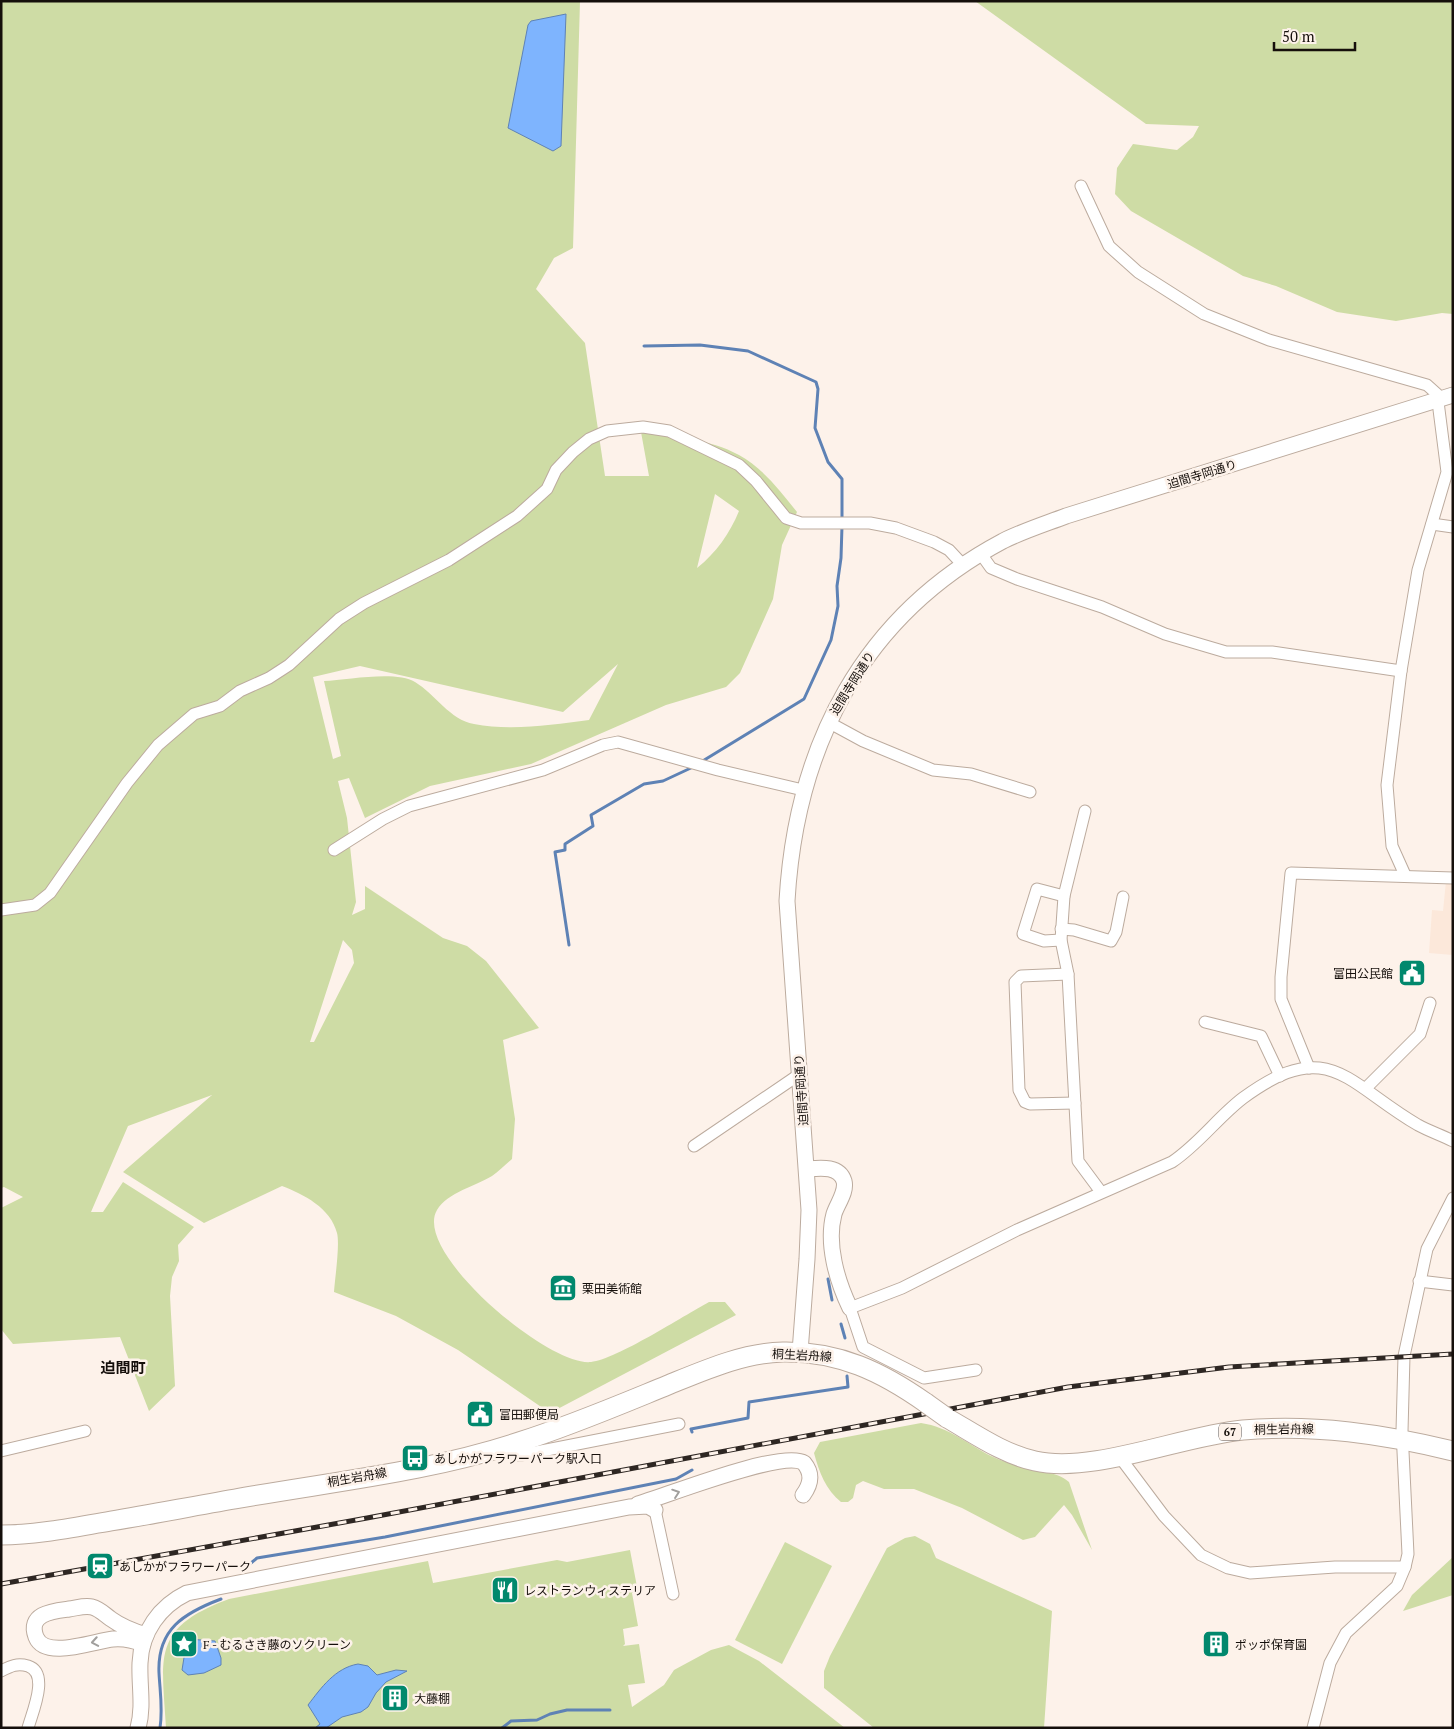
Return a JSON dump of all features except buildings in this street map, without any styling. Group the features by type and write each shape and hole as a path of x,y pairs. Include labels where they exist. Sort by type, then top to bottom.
{"main road":[{"name":"桐生岩舟線","path":"1,1534 38,1533 96,1524 407,1468 509,1445 742,1358 763,1353 800,1352 823,1354 853,1361 886,1376 947,1418 994,1446 1035,1462 1075,1463 1119,1456 1219,1434 1265,1429 1338,1430 1402,1438 1453,1451"}],"street":[{"path":"1081,186 1109,246 1138,272 1161,289 1204,314 1270,340 1427,385 1437,394 1446,397 1447,472 1418,570 1401,671 1387,785 1392,846 1405,875"},
{"name":"迫間寺岡通り","path":"800,1352 807,1259 807,1169 787,901 794,828 803,790 828,722 860,668 894,625 935,586 963,565 1004,540 1066,516 1446,397"},
{"path":"1,910 35,906 50,894 127,783 158,745 194,714 220,706 240,691 269,678 289,665 339,619 364,603 449,560 517,516 548,489 556,470 573,452 590,438 607,431 643,427 669,431 739,465 756,481 786,518 801,523 870,523 896,528 934,542 949,550 963,565"},
{"path":"1432,524 1453,527"},
{"path":"981,554 991,568 1017,579 1102,607 1165,634 1226,652 1272,652 1401,671"},
{"path":"828,722 863,741 933,770 971,774 1030,792"},
{"path":"334,850 383,819 409,806 543,770 603,745 618,742 718,770 803,790"},
{"path":"1085,811 1064,896 1061,934 1068,974 1078,1160 1101,1192"},
{"path":"1309,1068 1281,999 1281,977 1291,873 1405,875 1453,878"},
{"path":"1064,896 1037,889 1023,934 1044,941 1074,930 1111,941 1123,896"},
{"path":"1068,974 1021,976 1016,982 1020,1090 1025,1102 1030,1104 1076,1103"},
{"path":"1366,1088 1420,1034 1430,1003"},
{"path":"1205,1022 1261,1036 1280,1076"},
{"path":"850,1308 902,1288 1017,1230 1172,1162 1242,1099 1280,1076 1309,1068 1337,1071 1366,1088 1418,1125 1453,1141"},
{"path":"694,1146 800,1074"},
{"path":"807,1169 828,1168 838,1173 844,1180 844,1189 833,1220 833,1253 837,1278 864,1347 924,1378 976,1370"},
{"path":"1313,1728 1330,1663 1346,1632 1397,1586 1405,1568 1408,1554 1402,1438 1404,1356 1427,1249 1453,1198"},
{"path":"1419,1281 1453,1285"},
{"path":"509,1445 515,1455 521,1455 680,1424"},
{"path":"1,1451 85,1431"},
{"path":"1119,1456 1176,1529 1201,1554 1228,1568 1250,1573 1335,1567 1405,1568"},
{"path":"138,1728 142,1712 140,1663 148,1629 167,1606 187,1593 629,1507 746,1469 793,1460 804,1462 810,1474 808,1488 803,1495"},
{"path":"629,1507 648,1506 655,1510 673,1594"},
{"path":"92,1607 145,1639 114,1639 60,1648 46,1648 39,1644 35,1624 38,1618 48,1612 92,1607"},
{"path":"1,1671 12,1665 22,1664 32,1667 37,1673 37,1699 28,1728"}],"shaded area":[{"path":"1446,881 1453,881 1453,955 1429,953 1432,910 1443,911"}],"green space":[{"path":"1,1 580,1 573,248 554,258 536,289 585,343 605,476 649,476 641,432 691,439 716,445 748,460 771,481 797,512 782,545 773,599 740,673 726,687 666,705 531,764 430,786 365,818 349,778 338,781 347,818 356,902 352,915 365,909 365,886 443,938 467,946 486,961 539,1028 503,1040 515,1119 512,1159 492,1176 448,1198 437,1210 435,1229 445,1252 464,1278 489,1304 517,1327 546,1346 571,1359 591,1362 633,1345 709,1302 725,1302 736,1315 550,1413 458,1350 396,1316 334,1292 338,1238 334,1224 322,1209 299,1193 282,1186 204,1223 123,1172 212,1095 128,1126 91,1212 103,1212 123,1182 194,1227 178,1245 179,1261 172,1277 170,1296 175,1386 149,1411 120,1337 13,1344 1,1329 1,1208 23,1197 4,1187 1,1188","holes":["715,494 739,511 722,542 697,568","618,664 589,720 532,726 502,727 465,722 450,712 422,687 407,678 384,676 324,681 341,756 333,759 313,677 360,666 563,712","343,940 352,950 354,963 314,1042 310,1042"]},
{"path":"975,1 1453,1 1453,314 1442,313 1396,321 1337,312 1276,286 1243,276 1131,211 1115,194 1117,168 1133,144 1177,150 1193,137 1199,126 1146,124"},
{"path":"921,1423 949,1432 998,1459 1027,1469 1064,1478 1069,1482 1092,1550 1072,1515 1064,1505 1035,1537 1023,1540 962,1508 914,1489 884,1489 863,1481 856,1485 853,1498 848,1502 841,1502 831,1492 821,1474 814,1453 820,1442"},
{"path":"915,1536 930,1544 936,1558 1052,1611 1044,1728 874,1728 824,1688 824,1671 830,1656 887,1548 905,1538"},
{"path":"785,1542 832,1566 782,1664 735,1640"},
{"name":"あしかがフラワーパーク","path":"630,1550 638,1592 632,1593 638,1626 623,1629 625,1644 623,1646 639,1644 645,1683 628,1685 632,1707 664,1685 674,1670 711,1650 729,1645 759,1661 845,1728 166,1728 163,1682 167,1647 174,1634 186,1621 204,1610 229,1599 428,1561 433,1583 557,1560 567,1562"},
{"path":"1453,1557 1453,1595 1403,1611 1412,1595"}],"water":[{"path":"566,14 561,146 553,151 508,128 528,25 531,21"},
{"path":"187,1639 215,1641 221,1658 221,1665 204,1673 188,1675 182,1670"},
{"path":"358,1664 368,1666 377,1675 396,1670 407,1671 386,1682 376,1693 368,1707 361,1712 342,1717 326,1728 315,1728 320,1724 308,1705 323,1686 336,1674"}],"waterway":[{"path":"644,346 700,345 748,351 816,382 818,389 815,428 828,462 842,479 842,520"},
{"path":"701,762 804,699 831,640 838,606 837,586 841,558 842,526"},
{"path":"569,945 555,852 565,850 565,844 593,826 591,815 644,784 663,781 693,767"},
{"path":"828,1279 832,1300"},
{"path":"841,1324 845,1338"},
{"path":"692,1432 691,1429 748,1418 749,1402 848,1387 847,1376"},
{"path":"251,1563 257,1558 385,1537 676,1479 692,1470"},
{"path":"160,1728 160,1658 168,1634 175,1625 195,1610 221,1599"},
{"path":"502,1728 511,1721 537,1720 550,1714 567,1710 610,1710"}],"railway":[{"path":"1,1584 367,1518 1068,1387 1229,1367 1453,1354"}],"place":[{"name":"富田公民館","path":"1412,973"},
{"name":"栗田美術館","path":"563,1288"},
{"name":"富田郵便局","path":"480,1414"},
{"name":"あしかがフラワーパーク駅入口","path":"415,1458"},
{"name":"あしかがフラワーパーク","path":"100,1566"},
{"name":"レストランウィステリア","path":"505,1590"},
{"name":"F - むるさき藤のソクリーン","path":"184,1644"},
{"name":"ポッポ保育園","path":"1216,1644"},
{"name":"大藤棚","path":"395,1698"}],"district":[{"name":"迫間町","path":"123,1367"}]}
